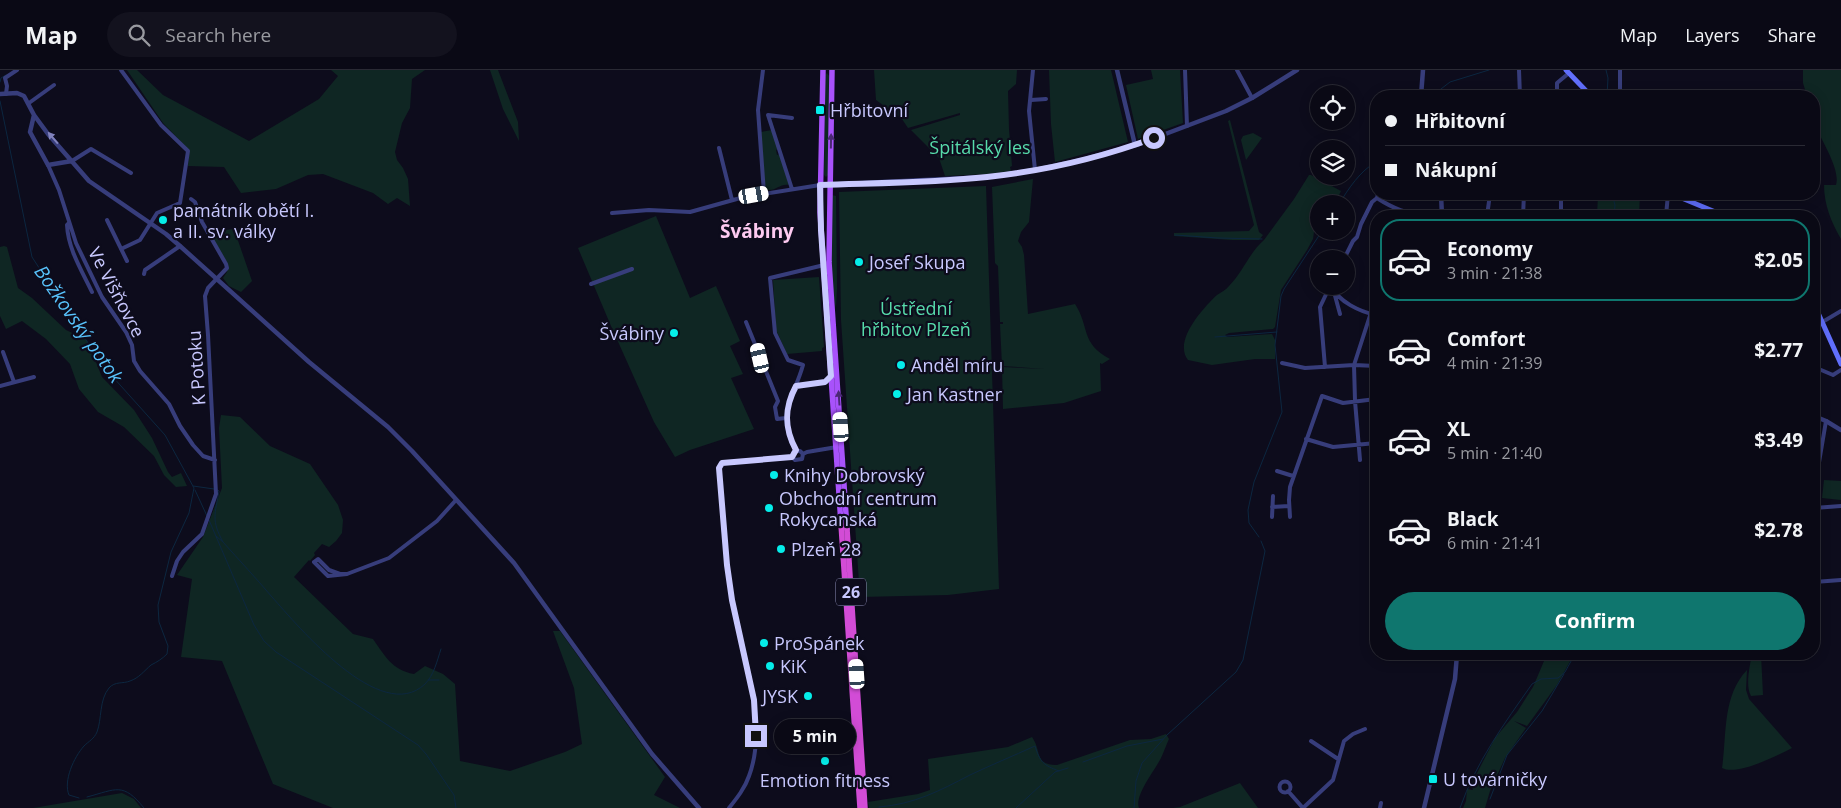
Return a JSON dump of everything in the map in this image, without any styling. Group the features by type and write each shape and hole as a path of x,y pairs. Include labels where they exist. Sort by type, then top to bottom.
{"highway":[{"name":"26","path":"841,524 865,808"},
{"name":"26","path":"847,529 864,800 860,808"}],"main road":[{"name":"26","path":"823,70 820,185 821,230 831,376 847,529"},
{"name":"26","path":"832,70 830,272 841,524"},
{"path":"1567,72 1585,90"},
{"path":"1682,200 1703,210"},
{"path":"1820,318 1841,364"}],"street":[{"path":"17,70 5,78 7,86 3,94 21,94 29,103 34,115 95,186 150,223 218,279 309,362 388,427 456,500 514,564 652,754 699,808"},
{"path":"121,70 161,125 188,151 180,203 157,213 140,240 121,249"},
{"path":"763,70 758,110 764,193"},
{"path":"1034,70 1030,121 1035,170"},
{"path":"1117,70 1134,145"},
{"path":"1185,70 1188,126"},
{"path":"1237,70 1252,98"},
{"path":"612,213 649,210 690,212 764,193 820,185 960,180 1035,170 1082,160 1134,145 1188,126 1252,98 1297,70"},
{"path":"1421,90 1423,70"},
{"path":"1519,70 1520,90"},
{"path":"1620,70 1620,90"},
{"path":"1557,90 1557,83 1567,72"},
{"path":"29,103 54,85"},
{"path":"1031,100 1046,98"},
{"name":"Ve Višňovce","path":"34,115 30,132 59,190 76,243 102,297 126,332 137,366 169,404 180,426 193,445 203,456 215,460"},
{"path":"792,118 768,115 792,189"},
{"path":"720,148 732,200"},
{"path":"48,165 72,161 90,149 132,173"},
{"path":"191,199 195,202 212,241 226,264 227,268 218,279"},
{"path":"1348,250 1357,237 1361,224 1374,200"},
{"path":"1383,200 1396,210"},
{"path":"107,220 127,261"},
{"path":"69,223 70,245 92,292"},
{"path":"144,274 145,270 180,246"},
{"path":"803,454 796,450 788,431 786,418 788,401 796,386 803,365 788,360 775,333 770,278 820,266"},
{"path":"590,284 632,268"},
{"name":"K Potoku","path":"172,576 177,560 202,534 216,494 205,296 208,288 218,279"},
{"path":"1325,366 1320,307 1326,295"},
{"path":"1335,295 1340,314"},
{"path":"1338,295 1354,308 1370,314"},
{"path":"1822,322 1841,311"},
{"path":"1360,460 1354,365 1370,317"},
{"path":"746,322 778,400 775,407 777,418 786,418"},
{"path":"3,352 14,382"},
{"path":"1282,363 1305,368 1370,366"},
{"path":"1820,370 1833,376 1841,370"},
{"path":"796,386 825,382 831,376"},
{"path":"0,386 34,377"},
{"path":"1290,517 1290,488 1293,476 1322,396 1343,403 1370,400"},
{"path":"1820,418 1841,430"},
{"path":"1820,447 1826,421"},
{"path":"1306,439 1333,447 1370,443"},
{"path":"803,454 839,447"},
{"path":"792,457 796,450"},
{"path":"729,808 742,791 750,776 756,736 754,700 732,600 719,468 720,465 792,457 797,461 802,459 803,454"},
{"path":"1277,471 1293,476"},
{"path":"1272,517 1273,496"},
{"path":"314,558 321,560 334,573 347,574 389,558 398,553 437,521 456,500"},
{"path":"1272,507 1289,506"},
{"path":"1820,508 1841,506"},
{"path":"1820,582 1841,580"},
{"path":"1424,808 1453,686 1456,660"},
{"path":"1288,792 1303,808 1333,780 1344,741 1353,734 1365,729"},
{"path":"1310,741 1338,759"}],"green space":[{"path":"127,70 137,70 163,95 249,141 319,99 338,76 331,70 425,70 412,79 410,108 402,123 395,152 397,160 408,179 410,206 397,198 388,204 373,193 323,174 308,175 276,189 241,193 224,167 188,166 189,150 163,123"},
{"path":"490,70 498,70 518,122 519,141 503,109"},
{"name":"Špitálský les","path":"874,70 1017,70 1016,84 1008,91 1011,171 945,176 939,158 911,130 960,115 960,113 908,128 902,119 876,100"},
{"path":"1049,70 1111,70 1128,142 1055,162 1051,124"},
{"path":"1151,70 1180,70 1183,123 1138,139 1126,85 1153,79"},
{"path":"1803,70 1841,70 1841,239 1829,213 1824,192 1824,185 1836,185 1837,178 1833,163 1820,134 1820,90 1805,90"},
{"path":"827,73 829,76 828,175 826,177 824,175 825,75"},
{"path":"1230,120 1259,232 1263,235 1259,240 1174,236 1174,233 1249,231 1254,225 1228,121"},
{"path":"772,130 778,149 776,150 777,155 780,154 789,185 782,185 768,190 765,189 761,132"},
{"path":"1253,133 1262,138 1246,160 1241,140 1243,136"},
{"path":"1309,175 1310,185 1330,185 1341,191 1339,195 1310,195 1310,240 1312,240 1281,290 1275,327 1273,329 1225,335 1227,337 1272,334 1275,340 1275,359 1255,359 1212,365 1188,360 1184,352 1184,344 1192,325 1211,301 1234,281 1254,251 1294,199"},
{"path":"1033,179 1029,222 1021,232 1018,241 1024,255 1028,314 1075,304 1080,312 1090,341 1100,353 1110,359 1102,364 1100,363 1101,391 1064,403 1003,409 1002,367 1045,369 1002,366 1000,324 1003,324 1003,322 1000,322 998,266 995,263 992,187"},
{"name":"Ústřední hřbitov Plzeň","path":"986,186 999,589 948,595 860,597 841,320 839,192"},
{"path":"832,195 836,196 836,308 831,266"},
{"path":"1598,200 1640,200 1639,210 1597,210"},
{"path":"656,216 690,298 716,286 740,341 730,346 743,374 731,378 754,429 690,450 675,457 654,422 578,248"},
{"path":"234,229 252,281 241,292 229,286 223,278 227,272 228,264 209,232"},
{"path":"0,247 7,247 18,288 32,298 66,330 87,340 102,377 134,410 152,438 168,472 172,477 181,473 187,486 176,487 164,475 154,456 124,427 98,412 79,389 70,364 46,339 22,321 6,329 0,316"},
{"path":"819,277 824,347 822,351 787,354 776,330 773,280"},
{"path":"221,415 240,417 270,446 310,464 338,505 343,520 342,533 329,547 322,544 310,561 294,577 353,634 373,639 395,666 414,674 425,666 443,674 455,684 460,761 510,771 565,752 582,744 574,688 553,631 560,631 665,777 654,795 680,808 333,808 273,784 222,661 181,657 192,579 177,575 203,537 222,488 219,428"},
{"path":"1824,480 1841,481 1841,500 1822,498"},
{"path":"1544,660 1571,660 1557,685 1527,726 1514,721 1526,728 1505,758 1490,791 1485,808 1463,808 1467,789 1473,790 1471,785 1495,738 1517,712 1533,687"},
{"path":"1751,660 1761,660 1763,695 1751,696 1748,687"},
{"path":"1747,670 1746,690 1749,699 1792,748 1757,764 1729,770 1722,768 1729,704 1739,680"},
{"path":"1166,734 1169,739 1161,758 1142,790 1138,803 1139,808 869,808 868,802 918,794 930,790 928,759 1008,747 1032,737 1042,760 1045,763 1057,765 1130,740 1151,739"},
{"path":"1240,783 1258,808 1173,808 1180,807"},
{"path":"122,793 134,799 141,808 33,808"}],"waterway":[{"path":"1440,90 1450,82 1489,70"},
{"path":"1606,70 1607,90"},
{"name":"Božkovský potok","path":"0,82 1,78 6,75"},
{"name":"Božkovský potok","path":"0,101 32,257 103,366 165,435 194,488 189,513 171,552 158,605 159,622 168,646 167,654 136,678 114,684 109,688 102,704 97,732 77,756 68,776 69,795 79,798"},
{"path":"1345,195 1360,175 1370,166"},
{"path":"1614,200 1615,210"},
{"path":"1175,235 1262,239"},
{"path":"1259,537 1249,523 1248,510 1254,482 1282,412 1275,345 1281,296 1316,240"},
{"path":"1215,337 1277,332"},
{"path":"193,486 214,489"},
{"path":"195,490 207,516"},
{"path":"218,490 215,522 223,542 301,629 342,667 364,683 386,692 407,694 425,684 435,668 441,649"},
{"path":"209,520 254,625 264,641 276,652 418,745 454,795 456,808"},
{"path":"216,536 223,542"},
{"path":"1134,808 1136,781 1142,763 1167,735 1236,672 1243,660 1265,551 1261,541"},
{"path":"1460,808 1482,759 1532,684 1541,679 1558,678 1565,672 1572,660"},
{"path":"1490,799 1507,755 1542,711 1564,674"},
{"path":"428,680 439,680"},
{"path":"1083,762 1127,746 1163,739"},
{"path":"879,807 904,803 926,796 1035,746 1043,762 1059,771"},
{"path":"1016,808 1055,772 1068,768"},
{"name":"Božkovský potok","path":"87,797 113,790 125,791 144,808"}],"place":[{"name":"Hřbitovní","path":"820,110"},
{"name":"památník obětí I. a II. sv. války","path":"163,220"},
{"name":"Josef Skupa","path":"859,262"},
{"name":"Švábiny","path":"674,333"},
{"name":"Anděl míru","path":"901,365"},
{"name":"Jan Kastner","path":"897,394"},
{"name":"Knihy Dobrovský","path":"774,475"},
{"name":"Obchodní centrum Rokycanská","path":"769,508"},
{"name":"Plzeň 28","path":"781,549"},
{"name":"ProSpánek","path":"764,643"},
{"name":"KiK","path":"770,666"},
{"name":"JYSK","path":"808,696"},
{"name":"Emotion fitness","path":"825,761"},
{"name":"U továrničky","path":"1433,779"}],"district":[{"name":"Švábiny","path":"757,231"}],"route":[{"path":"756,736 754,700 732,600 727,565 719,468 722,463 792,457 796,450 788,431 786,410 788,401 796,386 825,382 831,376 821,230 820,185 960,180 1012,174 1082,160 1154,138"}]}
